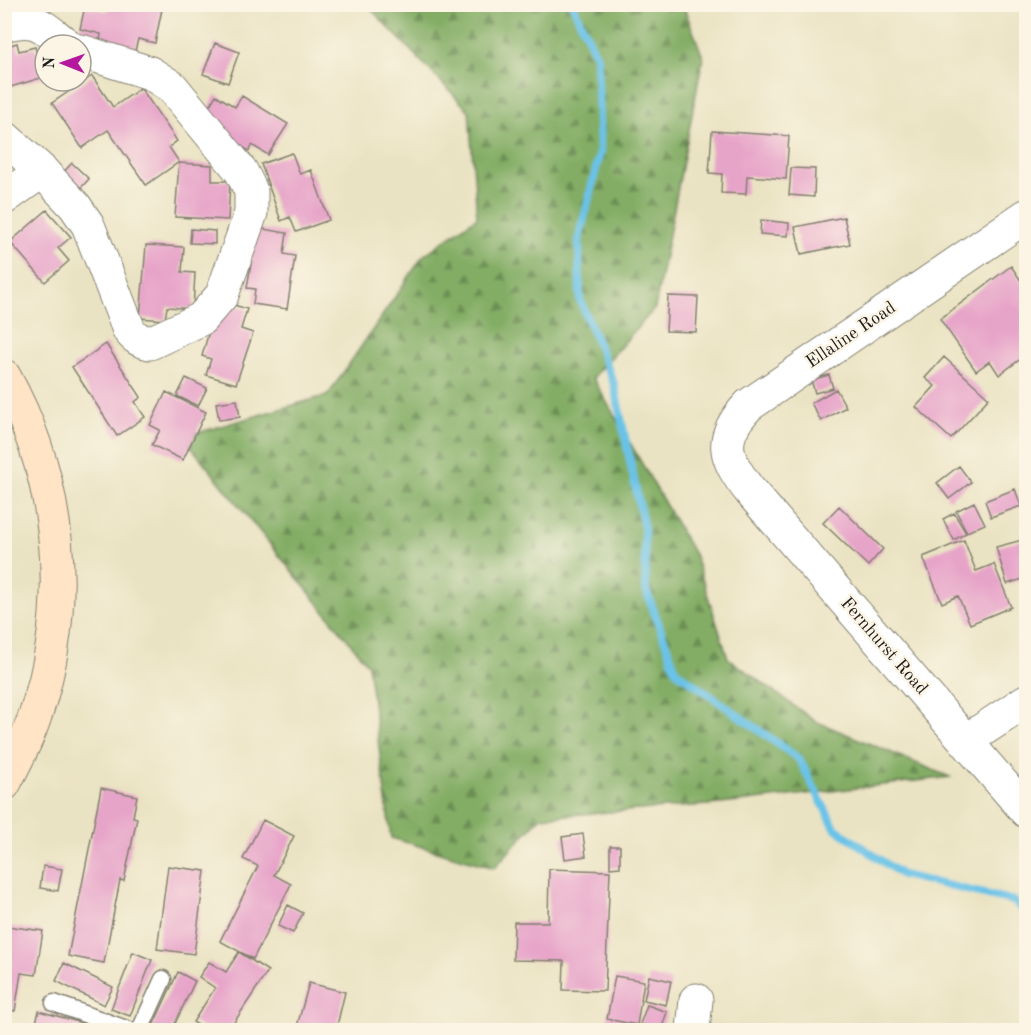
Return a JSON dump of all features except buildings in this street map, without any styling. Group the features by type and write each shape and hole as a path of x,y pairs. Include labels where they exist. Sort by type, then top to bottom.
{"street":[{"path":"4,25 17,21 39,23 51,33"},
{"path":"4,136 42,171 75,206 88,225 129,330 134,337 150,343 201,319 222,294 251,213 251,191 241,171 172,87 150,74 93,55"},
{"path":"4,198 42,171"},
{"name":"Ellaline Road","path":"742,481 729,461 728,443 733,424 749,405 1026,216"},
{"path":"4,376 34,439 48,487 57,539 57,590 48,667 37,712 23,747 4,784"},
{"name":"Fernhurst Road","path":"742,481 1026,811"},
{"path":"967,740 1026,701"}],"lane":[{"path":"140,1030 163,979"},
{"path":"54,1003 129,1030"}],"green space":[{"path":"367,5 683,5 703,57 655,308 593,378 695,556 728,658 815,721 950,777 721,804 541,817 494,868 391,838 368,665 183,437 328,395 423,256 477,217 469,111"}],"waterway":[{"path":"572,4 597,57 600,152 579,239 580,300 614,384 644,528 646,590 676,671 799,759 835,828 902,875 1014,901 1026,915"}]}
